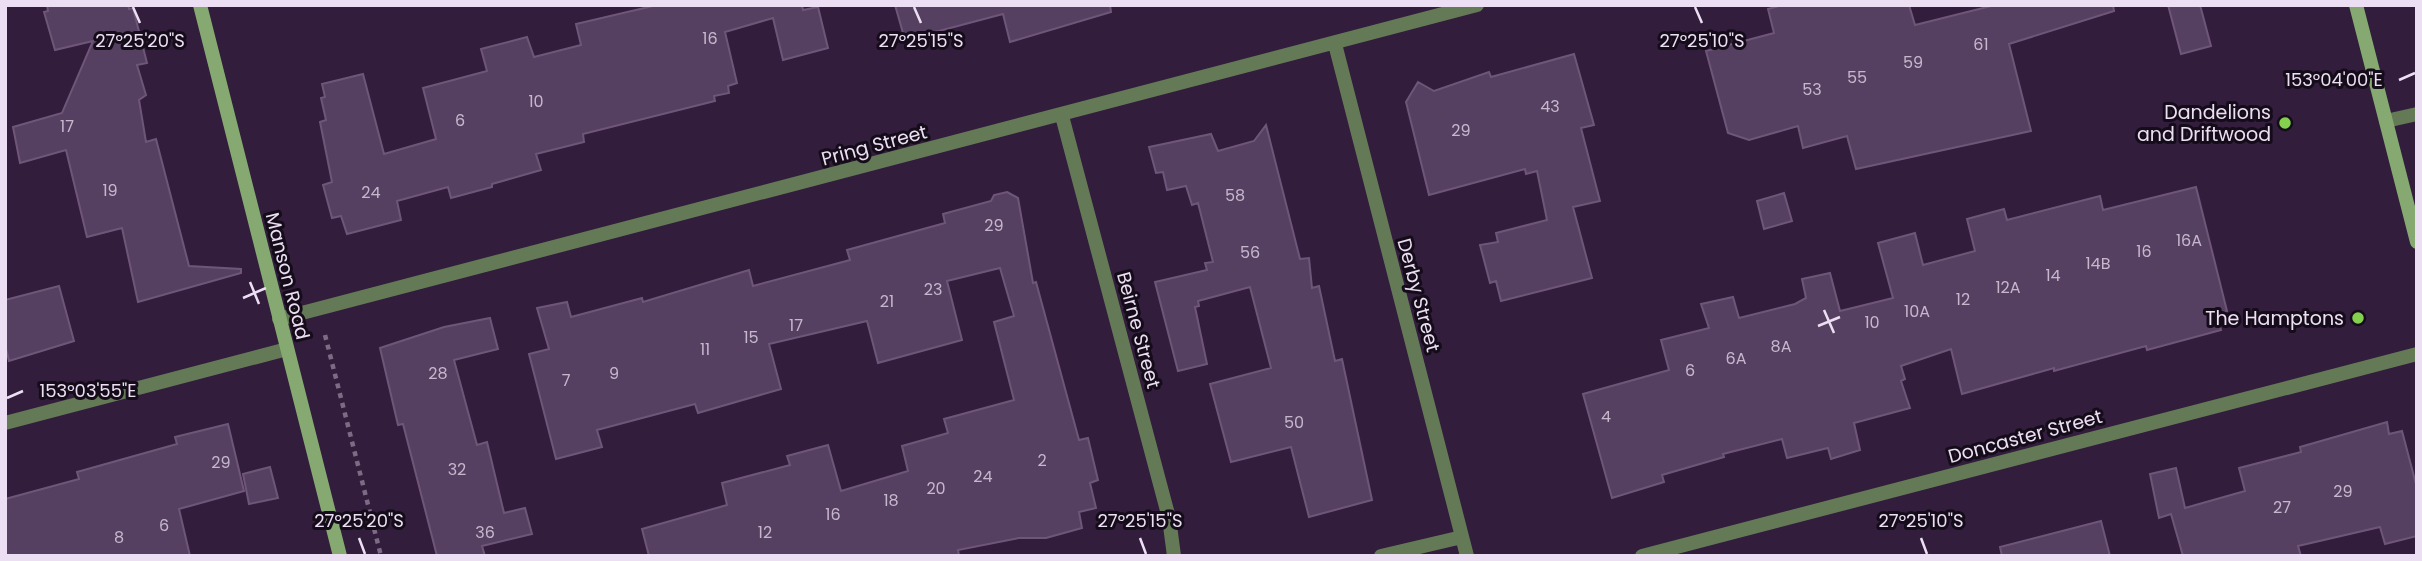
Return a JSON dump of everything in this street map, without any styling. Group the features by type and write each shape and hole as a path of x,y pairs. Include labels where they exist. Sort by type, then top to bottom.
{"street":[{"name":"Manson Road","path":"200,5 340,556"},
{"name":"Pring Street","path":"279,319 1062,116 1477,5"},
{"path":"2356,5 2417,242"},
{"name":"Derby Street","path":"1335,44 1467,556"},
{"path":"2386,121 2417,114"},
{"name":"Beirne Street","path":"1062,116 1169,518 1174,556"},
{"path":"5,423 287,349"},
{"name":"Doncaster Street","path":"1642,556 2417,354"},
{"path":"1381,556 1462,537"}],"path":[{"path":"325,335 381,556"}],"building":[{"path":"47,5 128,5 129,9 133,8 147,63 137,65 146,95 139,100 146,142 156,139 189,266 241,269 241,273 138,302 122,228 87,237 66,150 20,163 13,127 62,113 93,41 55,50 44,12 48,11"},
{"path":"657,5 802,5 803,10 818,7 828,48 783,60 773,18 725,32 737,83 728,86 729,93 714,96 715,101 583,134 584,142 536,154 541,170 492,184 492,187 451,198 448,187 397,201 401,220 347,234 341,216 332,218 323,185 332,182 320,122 326,120 321,98 325,97 322,84 363,74 384,154 436,139 423,88 487,71 481,49 527,37 534,57 581,45 576,24"},
{"path":"895,5 1110,5 1111,12 1010,42 1003,14 905,40"},
{"path":"1783,5 1909,5 1915,25 1995,5 2113,5 2114,11 2009,44 2031,131 1856,169 1847,136 1803,148 1798,126 1749,140 1728,133 1706,51 1774,33 1768,9"},
{"path":"2168,5 2200,5 2211,46 2181,54"},
{"path":"1574,54 1594,125 1581,128 1600,201 1573,207 1592,278 1501,301 1496,281 1490,283 1480,245 1498,242 1496,233 1547,220 1537,171 1526,174 1525,169 1429,195 1406,102 1418,82 1434,91 1489,72 1491,77"},
{"path":"1266,125 1300,259 1309,258 1312,288 1319,286 1335,361 1342,359 1372,500 1309,517 1291,447 1231,462 1210,384 1271,368 1250,287 1198,301 1199,306 1195,307 1207,364 1178,371 1155,282 1207,270 1205,263 1213,262 1198,203 1192,205 1186,186 1167,190 1163,172 1156,173 1149,147 1211,134 1218,151 1254,141"},
{"path":"2196,187 2227,311 2217,314 2221,330 2147,350 2146,346 2054,371 2054,368 1962,394 1951,349 1901,366 1905,379 1901,381 1910,408 1854,423 1860,450 1831,459 1828,448 1787,458 1782,439 1723,454 1724,457 1662,475 1664,482 1612,498 1583,394 1669,370 1661,340 1709,328 1701,304 1733,297 1739,318 1795,304 1806,298 1802,279 1830,273 1840,311 1893,298 1878,243 1915,233 1923,265 1975,251 1967,219 2004,209 2007,220 2100,196 2103,210"},
{"path":"1007,192 1018,198 1033,283 1036,282 1079,440 1088,438 1098,480 1090,483 1096,508 1079,512 1082,528 1046,538 1019,538 958,550 959,556 649,556 642,529 727,505 722,483 790,465 787,456 828,445 841,491 908,471 902,446 948,433 944,419 1014,400 994,322 1014,316 1000,268 947,281 962,340 878,363 867,321 769,344 781,389 698,413 695,404 597,430 602,447 556,459 529,354 549,349 537,308 567,302 571,317 642,298 643,302 749,270 753,286 850,260 847,250 945,223 943,214 991,201 994,195"},
{"path":"1784,193 1792,221 1764,229 1757,201"},
{"path":"59,286 74,341 9,361 5,345 5,300"},
{"path":"490,318 498,349 454,360 477,445 487,442 504,513 525,508 532,534 482,546 485,556 437,556 403,424 398,425 380,348 444,327"},
{"path":"2387,422 2389,434 2402,431 2417,488 2417,536 2385,544 2380,527 2298,546 2301,556 2183,556 2171,514 2159,518 2150,474 2176,468 2185,508 2245,491 2239,468 2301,452 2300,447"},
{"path":"228,424 244,491 179,509 190,556 5,556 5,499 79,479 77,472 177,444 175,437"},
{"path":"270,467 278,498 249,504 243,474"},
{"path":"2101,521 2110,556 2002,556 2000,547"}],"place":[{"name":"Dandelions and Driftwood","path":"2285,123"},
{"name":"The Hamptons","path":"2358,318"}]}
